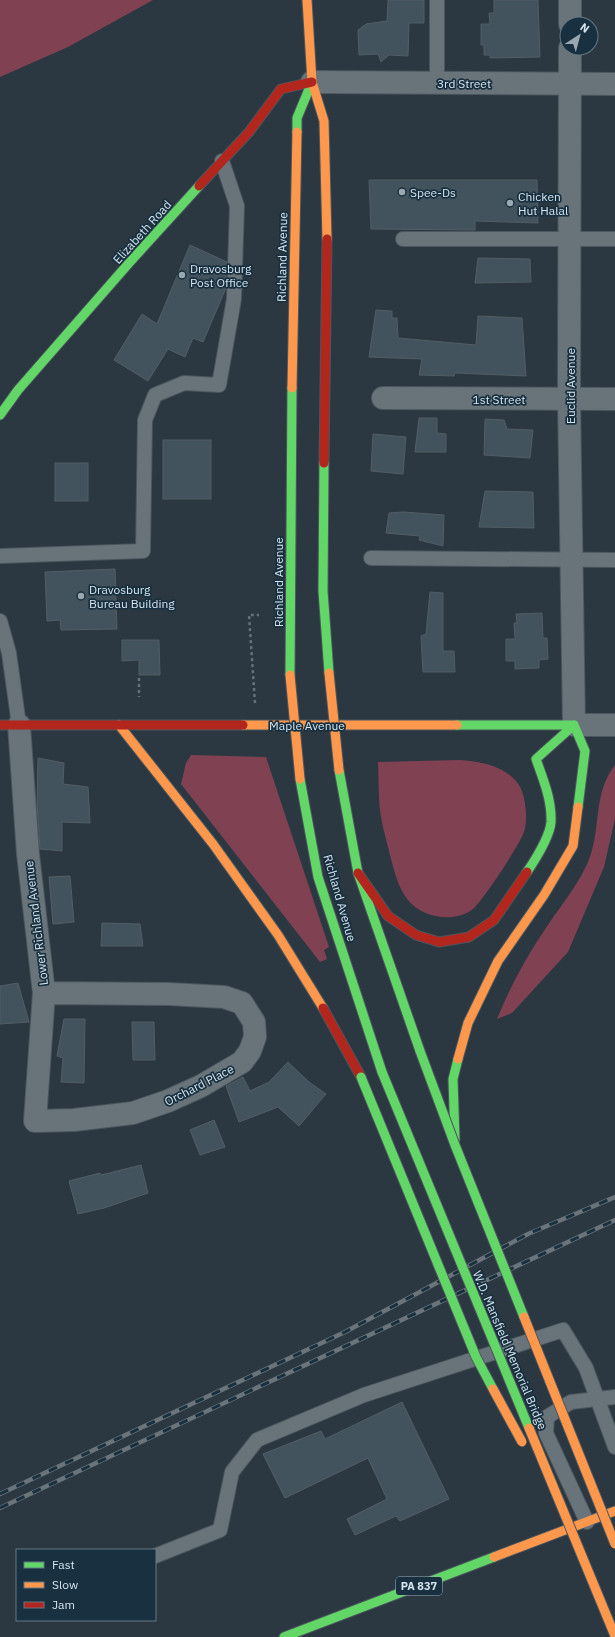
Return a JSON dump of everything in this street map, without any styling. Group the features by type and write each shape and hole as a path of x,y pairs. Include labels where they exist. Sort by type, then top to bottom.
{"main road":[{"name":"Richland Avenue","path":"307,0 312,82 324,121 327,249 324,591 329,673 340,770 358,873 420,1051"},
{"name":"Richland Avenue","path":"312,82 297,118 291,461 290,675 300,779 318,877 382,1072"},
{"name":"Elizabeth Road","path":"0,415 18,390 124,269 249,132 281,90 312,82"},
{"name":"Maple Avenue","path":"9,725 574,725"},
{"path":"119,725 213,844 278,935 314,991 361,1077 476,1357 527,1453"},
{"path":"358,873 388,916 416,935 439,942 469,937 494,920 540,852 551,823 548,792 536,759 574,725 585,751 573,846 544,895 498,961 468,1023 453,1079 455,1145"},
{"name":"W.D. Mansfield Memorial Bridge","path":"420,1051 455,1145 615,1544"},
{"name":"W.D. Mansfield Memorial Bridge","path":"382,1072 615,1636"},
{"path":"535,1466 579,1548"},
{"name":"PA 837","path":"284,1637 615,1511"}],"street":[{"path":"570,0 570,16"},
{"name":"Euclid Avenue","path":"570,56 569,399 574,725"},
{"name":"3rd Street","path":"312,82 615,84"},
{"name":"1st Street","path":"383,398 615,399"},
{"name":"Lower Richland Avenue","path":"9,725 28,854 44,993 35,1121"},
{"name":"Maple Avenue","path":"574,725 615,725"},
{"name":"Orchard Place","path":"35,1121 74,1120 133,1113 168,1101 201,1086 242,1062 250,1051 255,1036 254,1022 242,1003 224,997 169,994 44,993"}],"lane":[{"path":"437,0 437,83"},
{"path":"0,556 143,551 145,420 155,395 184,383 219,385 234,300 237,206 222,161"},
{"path":"403,239 615,239"},
{"path":"371,558 572,561 615,560"},
{"path":"0,621 9,653 9,725"},
{"path":"156,1556 220,1530 232,1472 257,1440 364,1395 563,1330 586,1368 615,1447"},
{"path":"587,1522 546,1433 547,1417 571,1402 615,1397"}],"path":[{"path":"254,693 249,614 258,615"},
{"path":"139,678 139,697"}],"shaded area":[{"path":"0,0 153,0 68,47 0,77"},
{"path":"191,755 266,757 329,947 324,950 327,959 320,962 181,784 186,763"},
{"path":"459,760 484,763 500,769 514,779 519,785 523,795 526,808 526,821 524,832 509,859 479,903 467,913 458,916 440,917 430,915 414,906 408,900 399,884 381,817 378,762"},
{"path":"615,765 615,819 604,867 568,952 512,1013 497,1019 507,995 525,961 572,890 589,860 601,795 604,785"}],"building":[{"path":"388,0 424,0 424,23 409,23 408,56 389,55 381,62 378,54 359,55 358,30 366,24 387,21"},
{"path":"494,0 538,0 540,57 490,58 490,55 484,55 484,45 481,45 481,24 490,24 489,13 494,13"},
{"path":"369,180 537,180 538,223 475,221 475,230 371,229"},
{"path":"190,245 227,262 225,275 226,288 203,342 193,338 185,357 168,349 148,381 114,360 142,314 157,324"},
{"path":"478,258 530,259 531,282 475,283"},
{"path":"376,310 392,311 392,318 397,318 398,338 476,345 478,316 522,318 526,376 455,373 454,376 419,375 422,359 369,357"},
{"path":"419,418 437,418 437,433 446,434 446,452 415,452"},
{"path":"485,419 504,420 507,429 533,430 530,458 484,455"},
{"path":"373,434 406,437 403,474 371,471"},
{"path":"163,440 211,440 211,499 163,499"},
{"path":"55,463 88,463 88,501 55,501"},
{"path":"485,491 533,492 534,528 479,527"},
{"path":"403,512 444,515 443,546 419,540 420,536 386,533 389,513"},
{"name":"Dravosburg Bureau Building","path":"115,569 117,629 61,630 60,620 47,621 45,572"},
{"path":"430,592 443,593 443,651 454,651 455,672 423,672 421,636 426,634"},
{"path":"542,613 543,638 547,638 548,659 539,660 539,668 515,669 515,661 506,661 506,639 515,639 514,623 517,623 516,614"},
{"path":"122,640 159,640 160,675 139,675 139,660 122,661"},
{"path":"38,758 64,763 63,784 88,787 90,823 62,822 62,851 40,849 37,804"},
{"path":"70,876 74,922 53,924 49,877"},
{"path":"102,923 140,924 143,946 101,946"},
{"path":"18,983 29,1022 0,1024 0,986"},
{"path":"64,1019 85,1019 84,1083 61,1082 63,1058 57,1056"},
{"path":"132,1022 154,1022 155,1060 133,1060"},
{"path":"288,1062 309,1082 326,1094 299,1126 278,1107 239,1122 226,1086 243,1077 250,1091 269,1082"},
{"path":"214,1120 225,1147 200,1155 190,1130"},
{"path":"141,1165 148,1193 104,1208 78,1214 69,1181"},
{"path":"402,1402 449,1499 400,1521 396,1516 355,1535 347,1519 387,1499 368,1458 285,1498 263,1454 321,1431 325,1439"}],"railway":[{"path":"0,1494 345,1332 528,1234 615,1197"},
{"path":"0,1508 615,1220"}],"traffic: fast":[{"path":"297,132 297,118 312,82"},
{"path":"0,415 18,390 129,263 199,186"},
{"path":"290,675 292,388"},
{"path":"324,463 323,591 329,673"},
{"path":"457,725 574,725"},
{"path":"527,872 545,841 551,822 549,798 536,759 574,725 585,751 578,807"},
{"path":"339,770 358,873 420,1051"},
{"path":"300,779 318,877 382,1072"},
{"path":"420,1051 455,1145 524,1317"},
{"path":"455,1140 453,1079 458,1059"},
{"path":"382,1072 529,1428"},
{"path":"361,1077 476,1357 493,1389"},
{"path":"284,1637 494,1557"}],"traffic: slow":[{"path":"307,0 312,82 324,121 327,239"},
{"path":"292,388 297,132"},
{"path":"329,673 339,770"},
{"path":"290,675 300,779"},
{"path":"119,725 213,844 278,935 323,1008"},
{"path":"243,725 457,725"},
{"path":"458,1059 468,1023 498,961 544,895 573,846 578,807"},
{"path":"524,1317 615,1544"},
{"path":"493,1389 522,1442"},
{"path":"529,1428 615,1636"},
{"path":"494,1557 615,1511"}],"traffic: jam":[{"path":"199,186 249,132 281,89 312,82"},
{"path":"324,463 327,239"},
{"path":"0,725 243,725"},
{"path":"358,873 388,916 416,935 439,942 469,937 494,920 527,872"},
{"path":"323,1008 361,1077"}],"place":[{"name":"Spee-Ds","path":"402,192"},
{"name":"Chicken Hut Halal","path":"510,203"},
{"name":"Dravosburg Post Office","path":"182,275"},
{"name":"Dravosburg Bureau Building","path":"81,596"}]}
